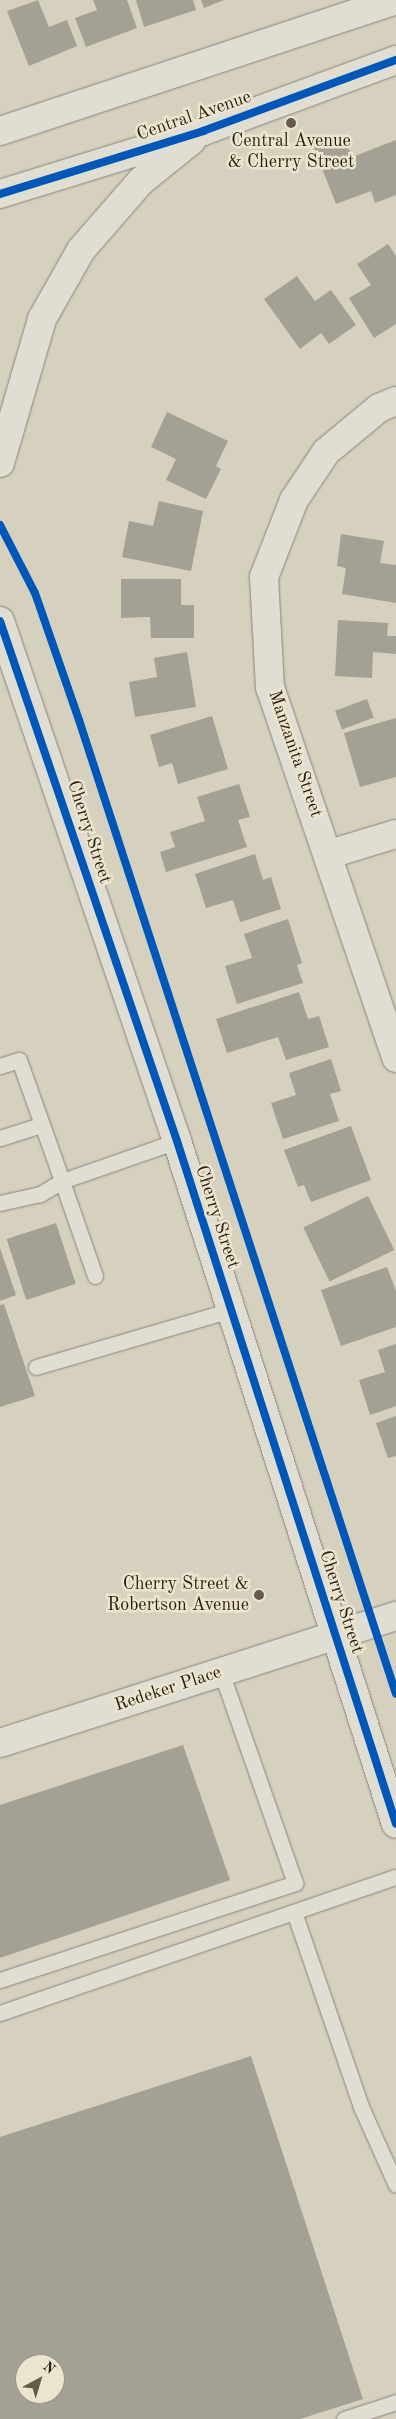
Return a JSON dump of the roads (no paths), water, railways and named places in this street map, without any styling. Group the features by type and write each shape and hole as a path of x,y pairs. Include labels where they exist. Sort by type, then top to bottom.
{"street":[{"path":"0,131 396,0"},
{"name":"Central Avenue","path":"0,194 203,131 396,60"},
{"path":"0,463 42,319 81,250 142,181 203,131"},
{"name":"Manzanita Street","path":"396,401 379,408 326,452 294,500 264,577 270,687 330,854 396,1058"},
{"name":"Cherry Street","path":"0,621 177,1141 396,1824"},
{"path":"330,854 396,834"},
{"name":"Redeker Place","path":"0,1743 396,1616"}],"lane":[{"path":"0,1066 19,1060 94,1276"},
{"path":"0,1138 41,1124"},
{"path":"0,1203 40,1194 62,1181 177,1141"},
{"path":"36,1367 231,1310"},
{"path":"0,1980 295,1883 221,1672"},
{"path":"0,2013 396,1877"},
{"path":"294,1912 362,2108 396,2184"},
{"path":"344,2419 396,2402"}],"place":[{"name":"Central Avenue & Cherry Street","path":"291,123"},
{"name":"Cherry Street & Robertson Avenue","path":"259,1595"}]}
